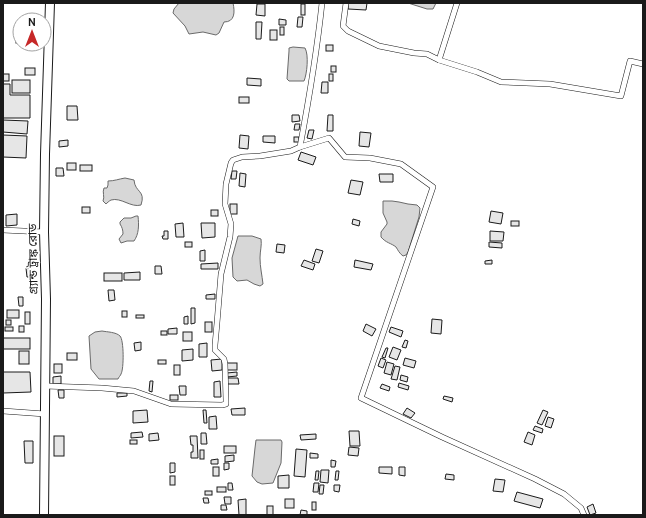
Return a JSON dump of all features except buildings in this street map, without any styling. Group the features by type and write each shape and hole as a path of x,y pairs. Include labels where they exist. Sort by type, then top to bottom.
{"highway":[{"name":"গ্র্যান্ড ট্রাঙ্ক রোড","path":"44,515 46,299 44,232 50,3"}],"street":[{"path":"300,147 310,91 322,3"},
{"path":"346,3 343,26 348,31 379,46 414,53 425,53 439,60 477,72 501,82 550,84 621,96 630,61 643,64"},
{"path":"439,60 457,3"},
{"path":"45,386 102,388 134,391 171,404 226,404 225,364 224,359 215,350 215,344 221,274 231,230 231,224 225,204 226,184 231,163 233,160 242,157 291,151 329,138 345,157 370,158 401,164 433,187 361,398 442,438 535,479 564,494 581,508 584,515"},
{"path":"3,230 44,232"},
{"path":"3,411 45,414"}],"shaded area":[{"path":"179,3 233,3 233,16 228,22 224,22 219,33 216,35 203,32 189,34 185,26 173,13 174,9"},
{"path":"408,3 436,3 433,9 427,9"},
{"path":"289,48 305,48 306,51 307,64 304,81 289,81 287,79"},
{"path":"125,178 134,180 142,197 141,205 137,206 115,199 106,204 103,201 103,191 104,188 107,188 108,181"},
{"path":"383,201 417,205 420,208 419,217 406,255 403,256 396,247 381,237 381,232 387,224 383,213"},
{"path":"138,216 138,232 136,238 134,241 121,243 119,239 123,233 120,222 124,218"},
{"path":"238,236 252,236 261,239 260,261 263,284 260,286 247,280 237,281 233,277 232,258"},
{"path":"102,331 116,334 120,336 121,339 123,348 123,367 118,379 99,379 91,369 89,336 95,332"},
{"path":"256,440 281,440 282,442 281,463 273,483 262,484 257,482 252,476"}]}
